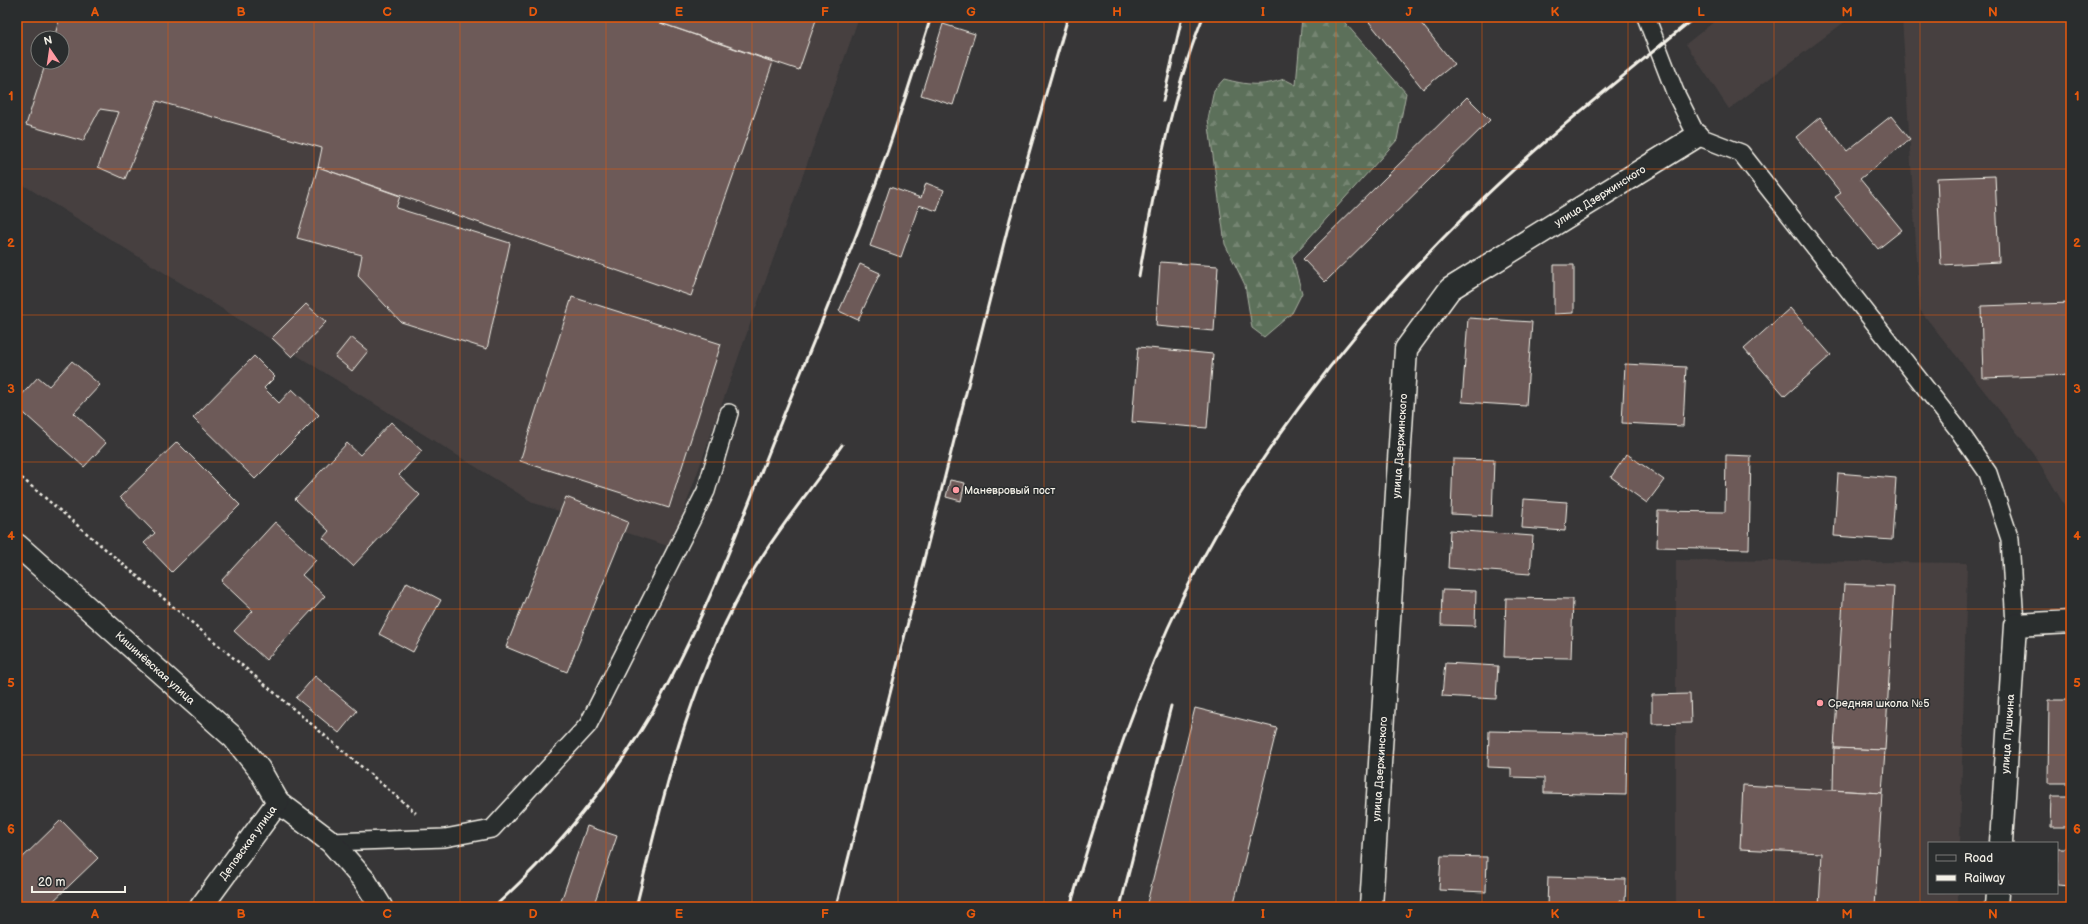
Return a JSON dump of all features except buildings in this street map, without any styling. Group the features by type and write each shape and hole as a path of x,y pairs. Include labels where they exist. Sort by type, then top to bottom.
{"street":[{"name":"улица Дзержинского","path":"1371,907 1406,349 1450,289 1697,136"},
{"name":"Кишинёвская улица","path":"17,545 234,738 260,769 278,802"},
{"path":"2015,626 2071,622"},
{"name":"улица Пушкина","path":"2000,842 2015,626"},
{"name":"Деповская улица","path":"201,907 278,802 331,842 365,881 381,907"},
{"path":"1996,907 1997,894"}],"lane":[{"path":"1646,17 1675,92 1697,136 1741,153 1957,428 1988,473 2010,539 2015,626"},
{"path":"331,842 446,838 492,829 588,725 706,491 729,413"}],"path":[{"path":"17,474 446,838"}],"shaded area":[{"path":"17,17 859,17 671,547 534,503 17,181"},
{"path":"1720,17 1851,17 1729,109 1686,44"},
{"path":"1902,17 2071,17 2071,516 2034,454 1920,310"},
{"name":"Средняя школа №5","path":"1676,560 1967,563 1960,842 1928,842 1928,894 1958,894 1958,907 1676,907"}],"green space":[{"path":"1302,17 1340,17 1406,93 1397,140 1292,257 1302,293 1292,313 1264,337 1252,328 1245,285 1225,244 1208,119 1214,90 1224,79 1240,83 1261,84 1276,82 1284,79 1296,85"}],"railway":[{"path":"494,907 519,884 587,808 627,753 662,695 680,660 714,588 835,290 893,136 931,17"},
{"path":"836,907 1010,219 1068,17"},
{"path":"1163,101 1182,17"},
{"path":"1139,276 1157,177 1172,112 1191,48 1203,17"},
{"path":"1070,907 1114,766 1153,662 1196,572 1227,516 1261,461 1338,356 1380,306 1423,259 1494,188 1550,137 1695,17"},
{"path":"636,907 669,777 696,693 712,652 731,611 763,555 842,445"},
{"path":"1120,907 1171,706"}],"place":[{"name":"Маневровый пост","path":"956,490"},
{"name":"Средняя школа №5","path":"1820,703"}]}
